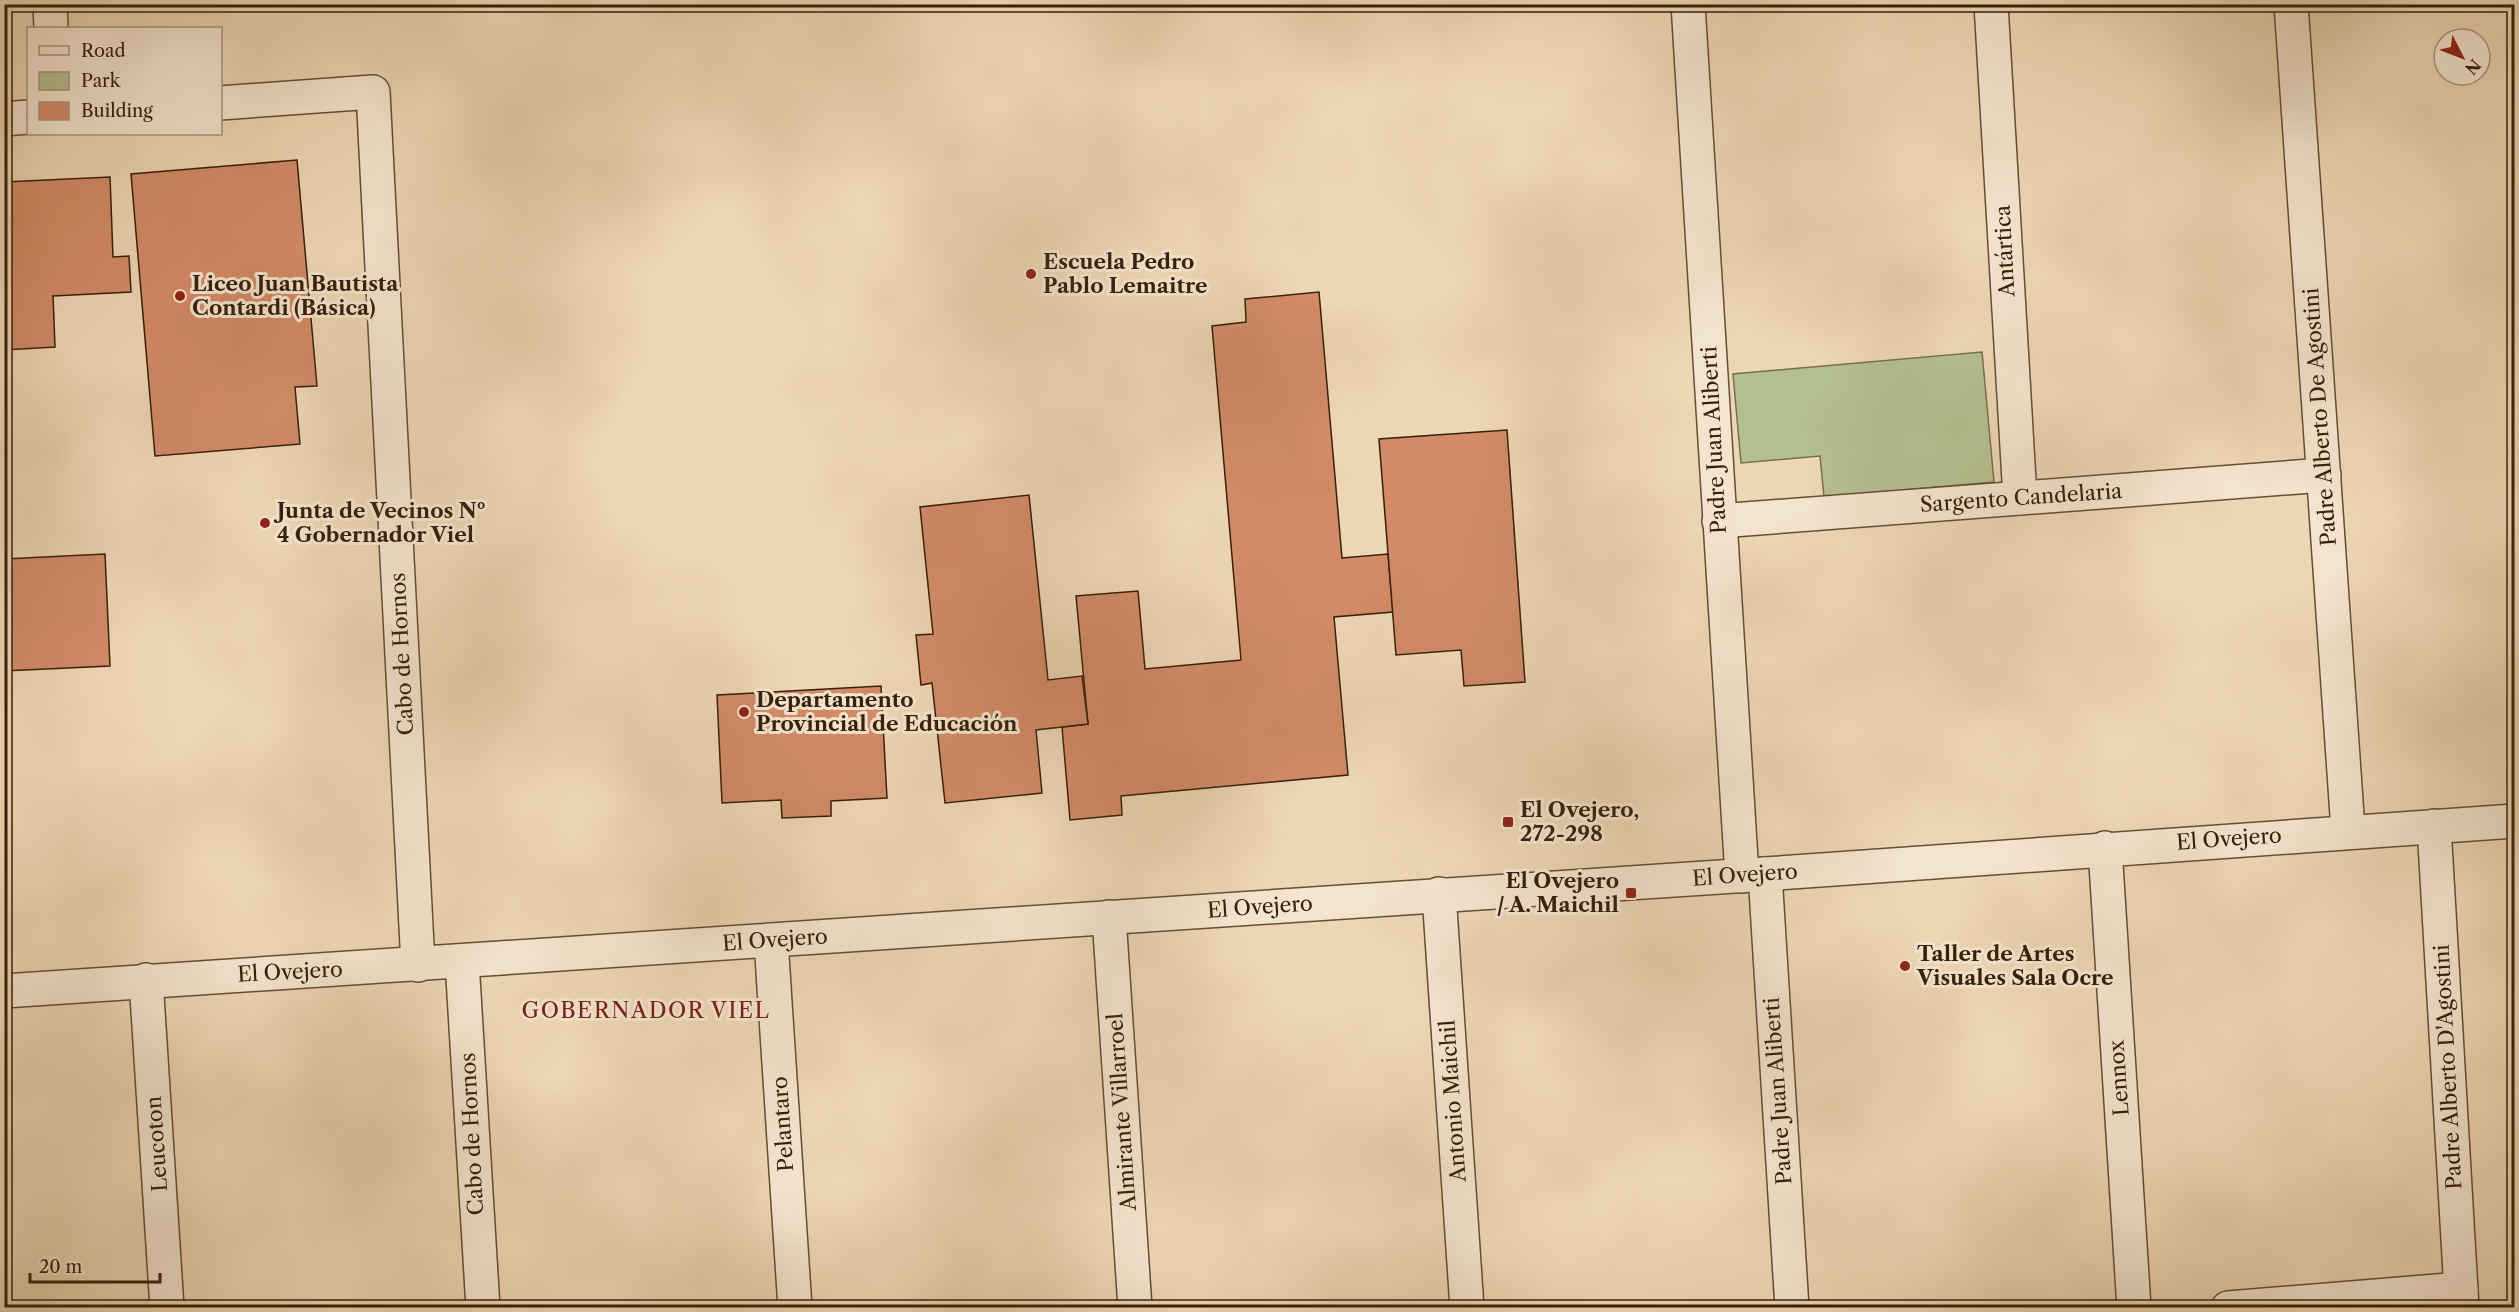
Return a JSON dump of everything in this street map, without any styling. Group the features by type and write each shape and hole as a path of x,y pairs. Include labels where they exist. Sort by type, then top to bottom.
{"street":[{"path":"50,4 51,27"},
{"name":"Padre Juan Aliberti","path":"1688,4 1719,521 1754,875 1792,1308"},
{"name":"Antártica","path":"1991,4 2020,498"},
{"name":"Padre Alberto De Agostini","path":"2291,4 2348,830"},
{"name":"Cabo de Hornos","path":"222,103 373,92 418,965"},
{"path":"4,119 27,117"},
{"name":"Sargento Candelaria","path":"1719,521 2324,475"},
{"name":"El Ovejero","path":"4,991 146,980 418,965 1439,894 1754,875 2348,830 2514,821"},
{"name":"Padre Alberto D'Agostini","path":"2434,826 2462,1298"},
{"name":"Lennox","path":"2104,848 2134,1308"},
{"name":"Antonio Maichil","path":"1439,894 1467,1308"},
{"name":"Almirante Villarroel","path":"1109,917 1135,1308"},
{"name":"Pelantaro","path":"771,941 795,1308"},
{"name":"Cabo de Hornos","path":"462,961 483,1308"},
{"name":"Leucoton","path":"146,980 167,1308"},
{"path":"2228,1308 2462,1298"}],"green space":[{"path":"1982,352 1994,482 1824,497 1820,456 1741,463 1733,374"}],"building":[{"path":"297,160 317,386 295,387 300,444 155,456 131,174"},
{"path":"110,177 113,257 129,256 131,292 53,296 55,347 4,350 4,182"},
{"path":"1319,292 1342,558 1388,554 1393,612 1334,617 1348,775 1121,796 1122,815 1070,820 1062,727 1088,724 1076,596 1138,591 1145,669 1241,660 1212,326 1246,322 1245,299"},
{"path":"1507,430 1525,682 1464,686 1461,650 1396,655 1379,439"},
{"path":"1029,495 1048,680 1082,676 1088,724 1036,730 1042,793 945,803 932,683 921,685 916,635 933,634 920,507"},
{"path":"105,554 110,666 4,671 4,559"},
{"path":"881,686 887,798 831,801 831,816 782,818 781,800 722,803 717,695"}],"place":[{"name":"Escuela Pedro Pablo Lemaitre","path":"1031,274"},
{"name":"Liceo Juan Bautista Contardi (Básica)","path":"180,296"},
{"name":"Junta de Vecinos Nº 4 Gobernador Viel","path":"265,523"},
{"name":"Departamento Provincial de Educación","path":"744,712"},
{"name":"El Ovejero, 272-298","path":"1508,822"},
{"name":"El Ovejero / A. Maichil","path":"1631,893"},
{"name":"Taller de Artes Visuales Sala Ocre","path":"1905,966"}],"district":[{"name":"GOBERNADOR VIEL","path":"646,1010"}]}
